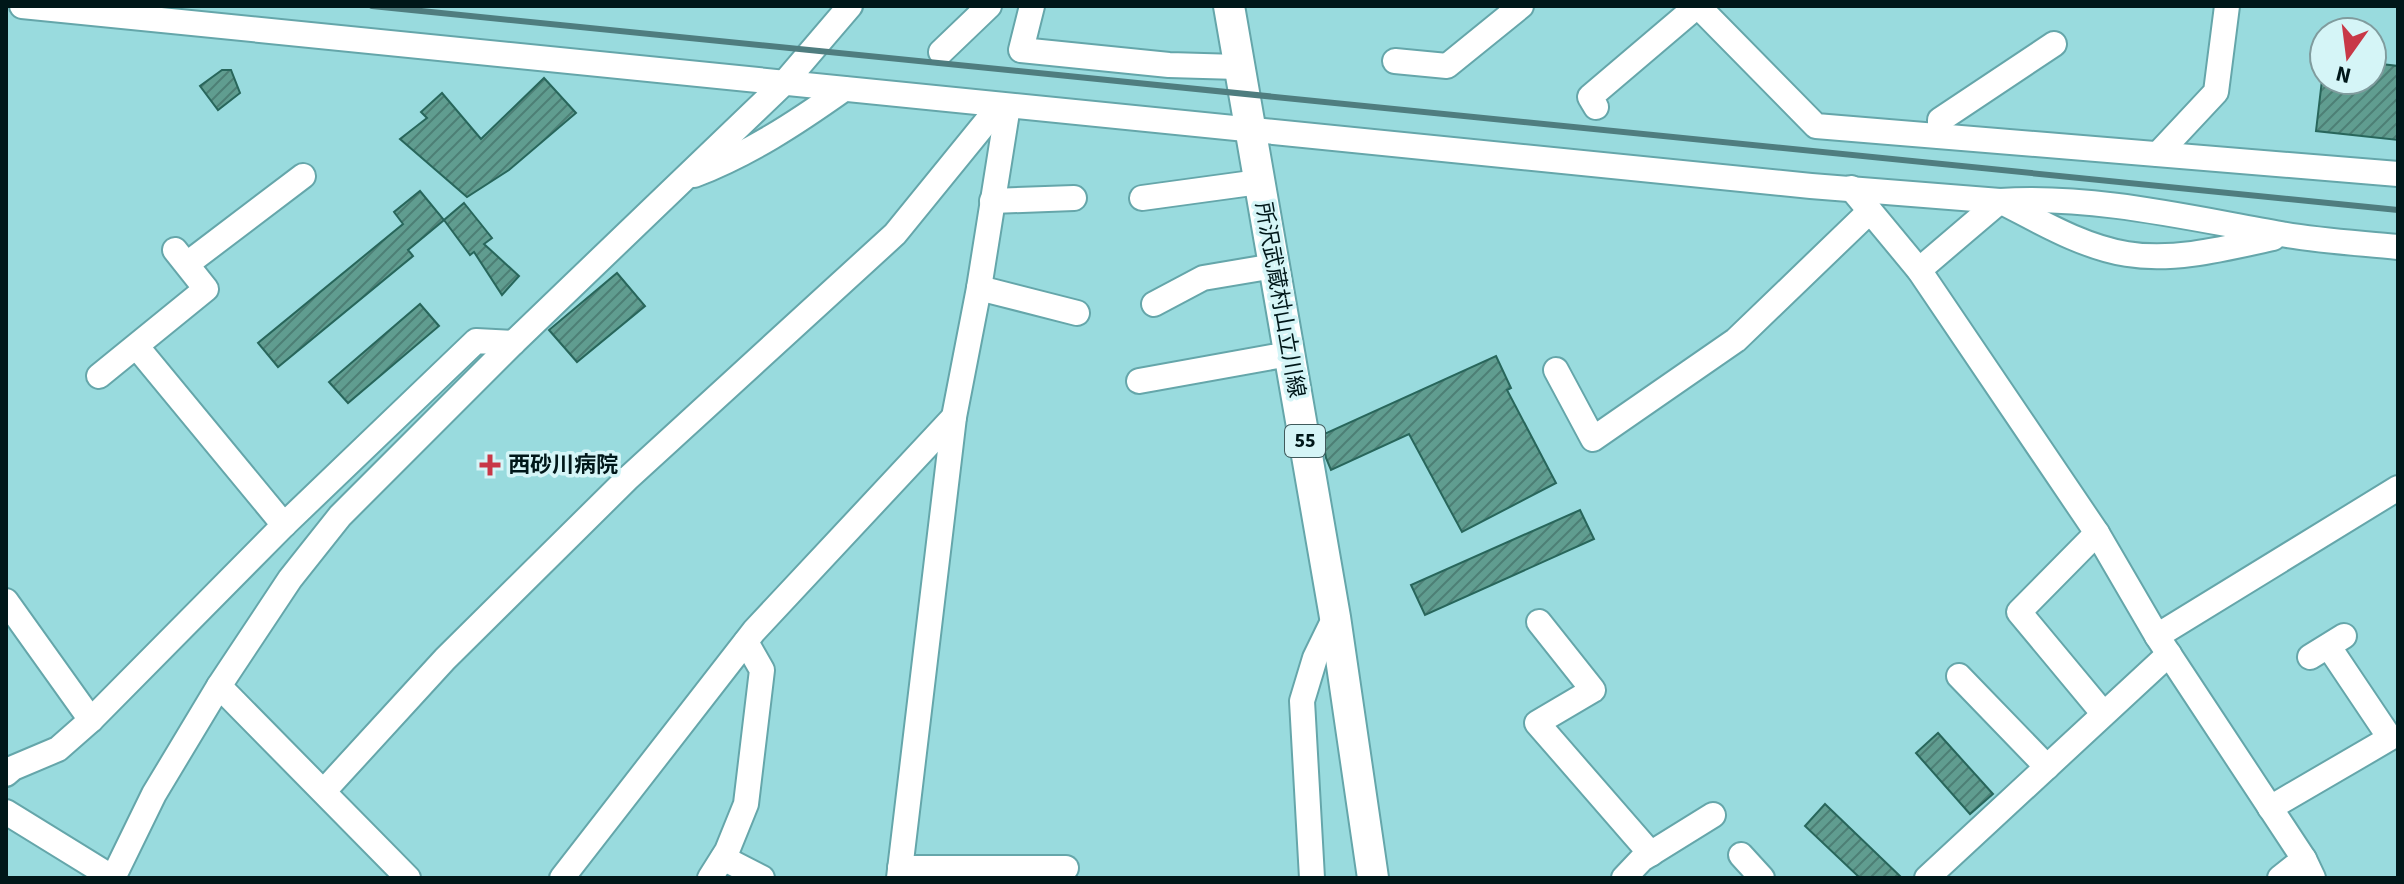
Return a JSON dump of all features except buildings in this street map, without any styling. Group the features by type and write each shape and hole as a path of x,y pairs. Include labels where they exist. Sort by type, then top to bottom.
{"main road":[{"name":"所沢武蔵村山立川線","path":"1229,6 1335,617 1373,878"}],"street":[{"path":"22,6 1591,165 2169,213 2285,235 2398,247"},
{"path":"6,812 113,878 154,794 219,686 290,579 340,516 513,343 785,82 850,6"},
{"path":"941,52 989,6"},
{"path":"1032,6 1021,50 1169,65 1238,67"},
{"path":"1395,61 1447,66 1521,6"},
{"path":"1596,107 1590,97 1698,6 1816,126 2398,174"},
{"path":"2158,154 2216,92 2227,6"},
{"path":"1940,136 1940,120 2054,44"},
{"path":"684,179 734,160 793,125 844,89"},
{"path":"1004,105 979,288 954,417 899,873 1066,868"},
{"path":"324,791 445,659 627,479 895,234 1004,105"},
{"path":"99,376 206,289 181,257 303,176"},
{"path":"1142,198 1259,182"},
{"path":"1851,188 1919,270 2097,533 2163,645 2308,868 2280,878"},
{"path":"992,201 1074,198"},
{"path":"2000,201 2044,224 2099,247 2126,254 2174,254 2285,235"},
{"path":"1919,270 2000,201"},
{"path":"1556,370 1593,439 1736,340 1870,211"},
{"path":"1154,304 1203,278 1274,266"},
{"path":"979,288 1077,313"},
{"path":"6,774 58,749 91,720 284,525 476,341 513,343"},
{"path":"137,347 284,525"},
{"path":"1139,381 1289,354"},
{"path":"562,878 746,642 954,417"},
{"path":"1927,878 2103,713 2163,645 2398,488"},
{"path":"2097,533 2019,612 2103,713"},
{"path":"6,601 91,720"},
{"path":"1312,878 1302,701 1315,658 1335,617"},
{"path":"1539,622 1593,690 1537,723 1651,854"},
{"path":"746,642 762,670 746,804 716,868 762,878"},
{"path":"2270,808 2390,738 2328,647"},
{"path":"1959,676 2047,767"},
{"path":"219,686 408,878"},
{"path":"1624,878 1651,854 1713,815"},
{"path":"1741,855 1762,878"}],"railway":[{"path":"372,6 2398,210"}],"place":[{"name":"西砂川病院","path":"490,465"}]}
